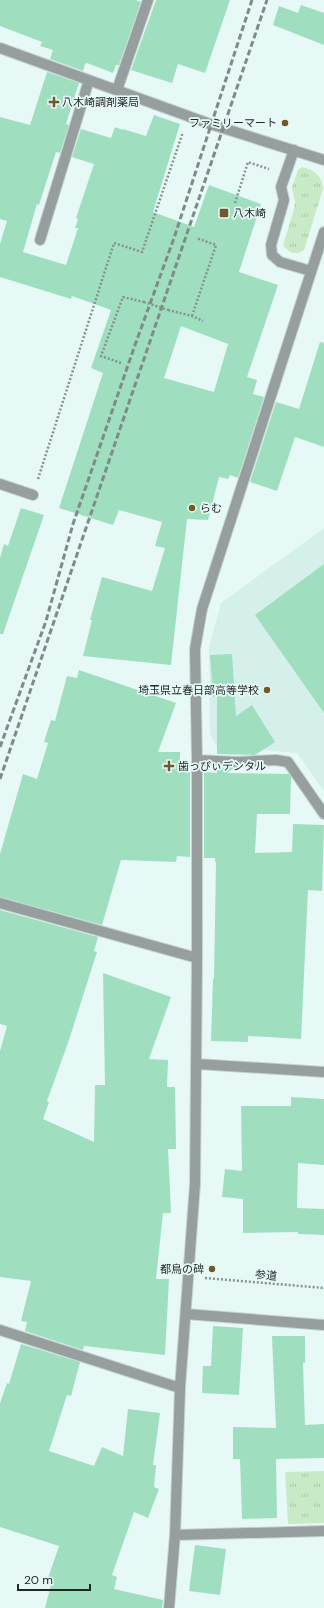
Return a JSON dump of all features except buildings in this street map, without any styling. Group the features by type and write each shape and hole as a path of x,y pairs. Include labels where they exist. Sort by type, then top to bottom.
{"street":[{"path":"117,90 148,0"},
{"path":"0,48 210,124 324,160"},
{"path":"40,240 89,80"},
{"path":"294,150 281,187 284,200 271,244 272,255 280,262 311,271"},
{"path":"169,1608 175,1535 180,1388 195,1184 197,1064 197,760 195,649 202,609 324,232"},
{"path":"0,484 33,494"},
{"path":"197,760 237,762 276,760 288,762 324,814"},
{"path":"0,904 197,958"},
{"path":"197,1064 324,1072"},
{"path":"186,1314 324,1325"},
{"path":"0,1330 180,1388"},
{"path":"175,1535 324,1531"}],"path":[{"path":"33,494 114,243 142,252 188,115"},
{"path":"235,203 248,162 269,169"},
{"path":"192,316 216,245 196,238"},
{"path":"121,362 102,356 123,297 192,316 203,321"},
{"name":"参道","path":"207,1278 324,1288"}],"shaded area":[{"name":"埼玉県立春日部高等学校","path":"324,528 324,791 297,753 216,746 210,734 209,646 221,603"}],"green space":[{"path":"302,167 314,172 320,177 323,189 304,250 298,253 292,253 283,245 294,209 295,202 292,187 298,170"},
{"path":"324,1471 324,1523 288,1524 285,1472"}],"railway":[{"path":"0,747 46,621 73,524 174,238 252,0"},
{"path":"0,779 267,0"}],"place":[{"name":"八木崎調剤薬局","path":"54,102"},
{"name":"ファミリーマート","path":"285,123"},
{"name":"八木崎","path":"224,213"},
{"name":"らむ","path":"192,508"},
{"name":"埼玉県立春日部高等学校","path":"267,690"},
{"name":"歯っぴぃデンタル","path":"169,766"},
{"name":"都鳥の碑","path":"212,1269"}]}
